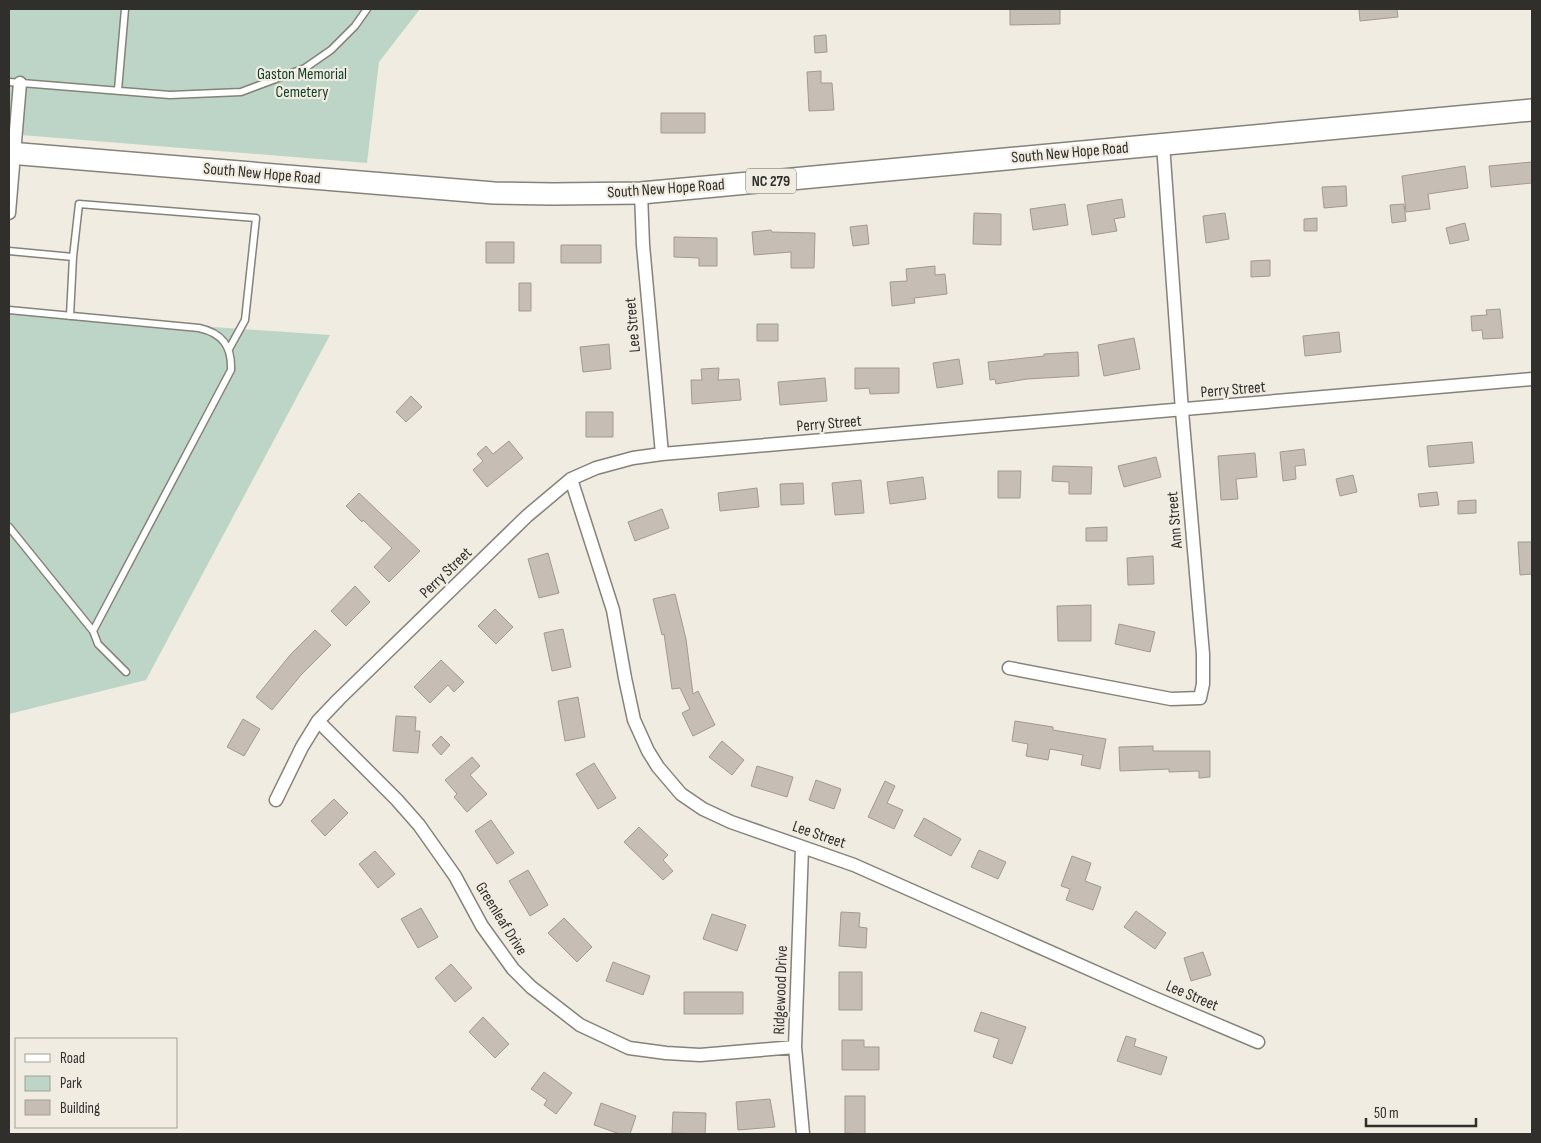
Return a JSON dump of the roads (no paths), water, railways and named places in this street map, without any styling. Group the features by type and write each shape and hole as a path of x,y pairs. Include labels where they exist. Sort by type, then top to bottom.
{"main road":[{"name":"South New Hope Road","path":"11,153 494,193 641,192 1532,110"}],"street":[{"path":"9,213 14,82"},
{"name":"Ann Street","path":"1009,668 1171,700 1200,698 1203,684 1203,654 1182,410 1163,144"},
{"name":"Lee Street","path":"641,192 642,245 662,454"},
{"name":"Perry Street","path":"276,800 286,776 318,721 527,516 572,479 596,468 633,458 662,454 1532,379"},
{"name":"Lee Street","path":"572,479 613,610 634,720 648,751 669,781 682,794 704,809 731,822 854,865 1258,1042"},
{"name":"Greenleaf Drive","path":"318,721 397,800 419,825 456,876 482,926 513,969 530,986 580,1025 629,1048 666,1053 700,1055 796,1047"},
{"name":"Ridgewood Drive","path":"802,847 796,1047 803,1134"}],"lane":[{"path":"118,90 125,9"},
{"path":"14,82 170,95 241,92 305,68 331,50 355,26 366,9"},
{"path":"70,316 73,257 79,204 256,218 245,320 229,349"},
{"path":"9,250 73,257"},
{"path":"9,310 199,328 219,336 229,349 232,358 231,370 93,631"},
{"path":"9,527 93,631 98,644 126,672"}],"park label":[{"name":"Gaston Memorial Cemetery","path":"302,83"}]}
